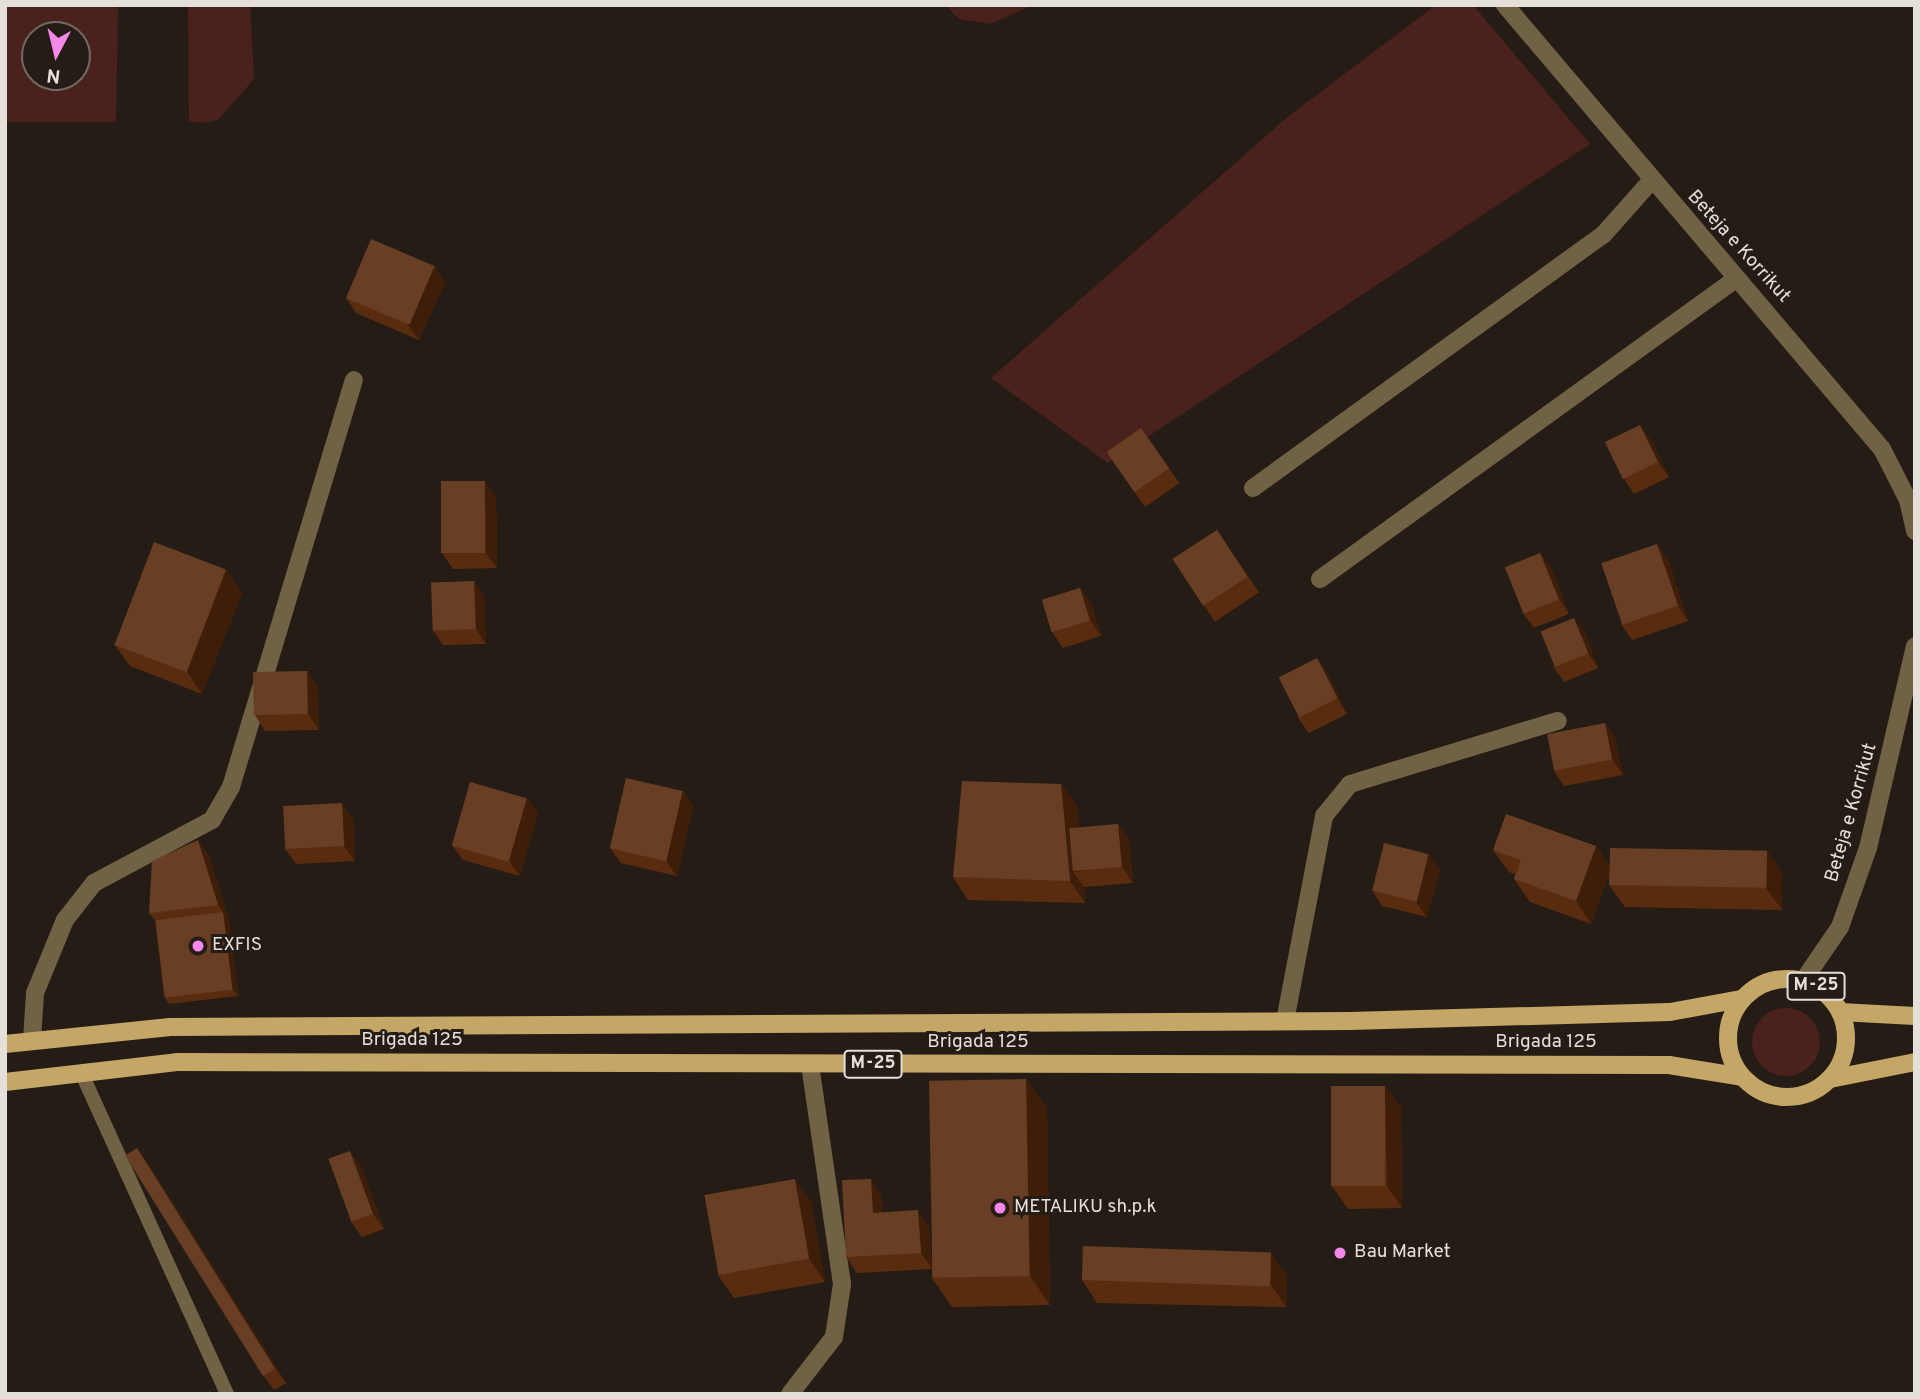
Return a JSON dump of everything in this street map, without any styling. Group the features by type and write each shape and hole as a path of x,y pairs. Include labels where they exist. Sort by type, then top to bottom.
{"main road":[{"name":"M-25","path":"1741,999 1780,978 1803,981 1840,1012 1915,1016"},
{"name":"Brigada 125","path":"5,1044 170,1027 1285,1021 1670,1013 1741,999"},
{"path":"1741,999 1727,1038 1742,1077"},
{"name":"M-25","path":"1830,1079 1846,1047 1840,1012"},
{"name":"Brigada 125","path":"5,1082 177,1062 1669,1065 1742,1077"},
{"name":"M-25","path":"1742,1077 1776,1097 1796,1097 1830,1079 1915,1062"}],"street":[{"name":"Beteja e Korrikut","path":"1505,5 1650,182 1737,278 1882,449 1908,500 1915,531"},
{"path":"1253,488 1603,235 1650,182"},
{"path":"1321,579 1737,278"},
{"path":"32,1040 35,993 65,920 94,883 212,820 231,787 354,380"},
{"name":"Beteja e Korrikut","path":"1803,981 1840,927 1868,848 1915,646"},
{"path":"1285,1021 1324,816 1350,785 1558,721"},
{"path":"790,1394 834,1337 842,1284 810,1065"}],"lane":[{"path":"81,1072 227,1394"}],"shaded area":[{"path":"5,5 118,5 116,122 5,122"},
{"path":"188,5 250,5 254,79 218,120 202,123 189,121"},
{"path":"945,5 1033,5 990,24 959,19"},
{"path":"1436,5 1473,5 1590,144 1108,463 991,378 1290,115"},
{"path":"1786,1008 1799,1011 1810,1018 1817,1029 1820,1042 1817,1055 1810,1066 1799,1073 1786,1076 1773,1073 1762,1066 1755,1055 1752,1042 1755,1029 1762,1018 1773,1011"}],"building":[{"path":"371,239 435,266 410,325 346,298"},
{"path":"1640,425 1658,462 1623,479 1605,442"},
{"path":"1141,428 1169,468 1135,492 1107,452"},
{"path":"441,481 485,481 485,553 441,553"},
{"path":"1217,530 1247,577 1203,606 1173,559"},
{"path":"154,542 226,570 186,672 115,645"},
{"path":"1657,544 1678,605 1622,625 1601,563"},
{"path":"1540,553 1559,599 1523,614 1505,567"},
{"path":"474,581 476,629 433,630 431,583"},
{"path":"1080,588 1090,621 1052,632 1042,600"},
{"path":"1574,618 1588,653 1555,667 1541,631"},
{"path":"1317,658 1337,698 1299,718 1279,678"},
{"path":"307,671 308,714 254,715 253,672"},
{"path":"1605,723 1612,759 1554,771 1547,734"},
{"path":"626,778 683,791 666,861 610,848"},
{"path":"962,781 1061,784 1070,881 953,877"},
{"path":"470,782 527,798 509,862 452,845"},
{"path":"342,803 344,846 285,849 283,806"},
{"path":"1506,814 1596,846 1576,901 1514,879 1521,860 1493,850"},
{"path":"1118,824 1122,867 1073,871 1069,828"},
{"path":"198,840 218,905 149,913 152,861"},
{"path":"1384,843 1429,854 1417,902 1372,891"},
{"path":"1610,848 1767,851 1766,888 1609,885"},
{"path":"223,912 233,989 165,998 156,920"},
{"name":"METALIKU sh.p.k","path":"1026,1079 1029,1276 932,1278 929,1081"},
{"path":"1331,1086 1385,1086 1385,1186 1331,1186"},
{"path":"137,1148 275,1368 263,1376 125,1155"},
{"path":"350,1151 373,1214 351,1222 328,1159"},
{"path":"795,1179 809,1259 718,1275 704,1195"},
{"path":"871,1179 873,1213 918,1210 921,1253 846,1257 842,1180"},
{"path":"1083,1246 1271,1253 1270,1287 1082,1280"}],"place":[{"name":"EXFIS","path":"198,946"},
{"name":"METALIKU sh.p.k","path":"1000,1208"},
{"name":"Bau Market","path":"1340,1253"}]}
